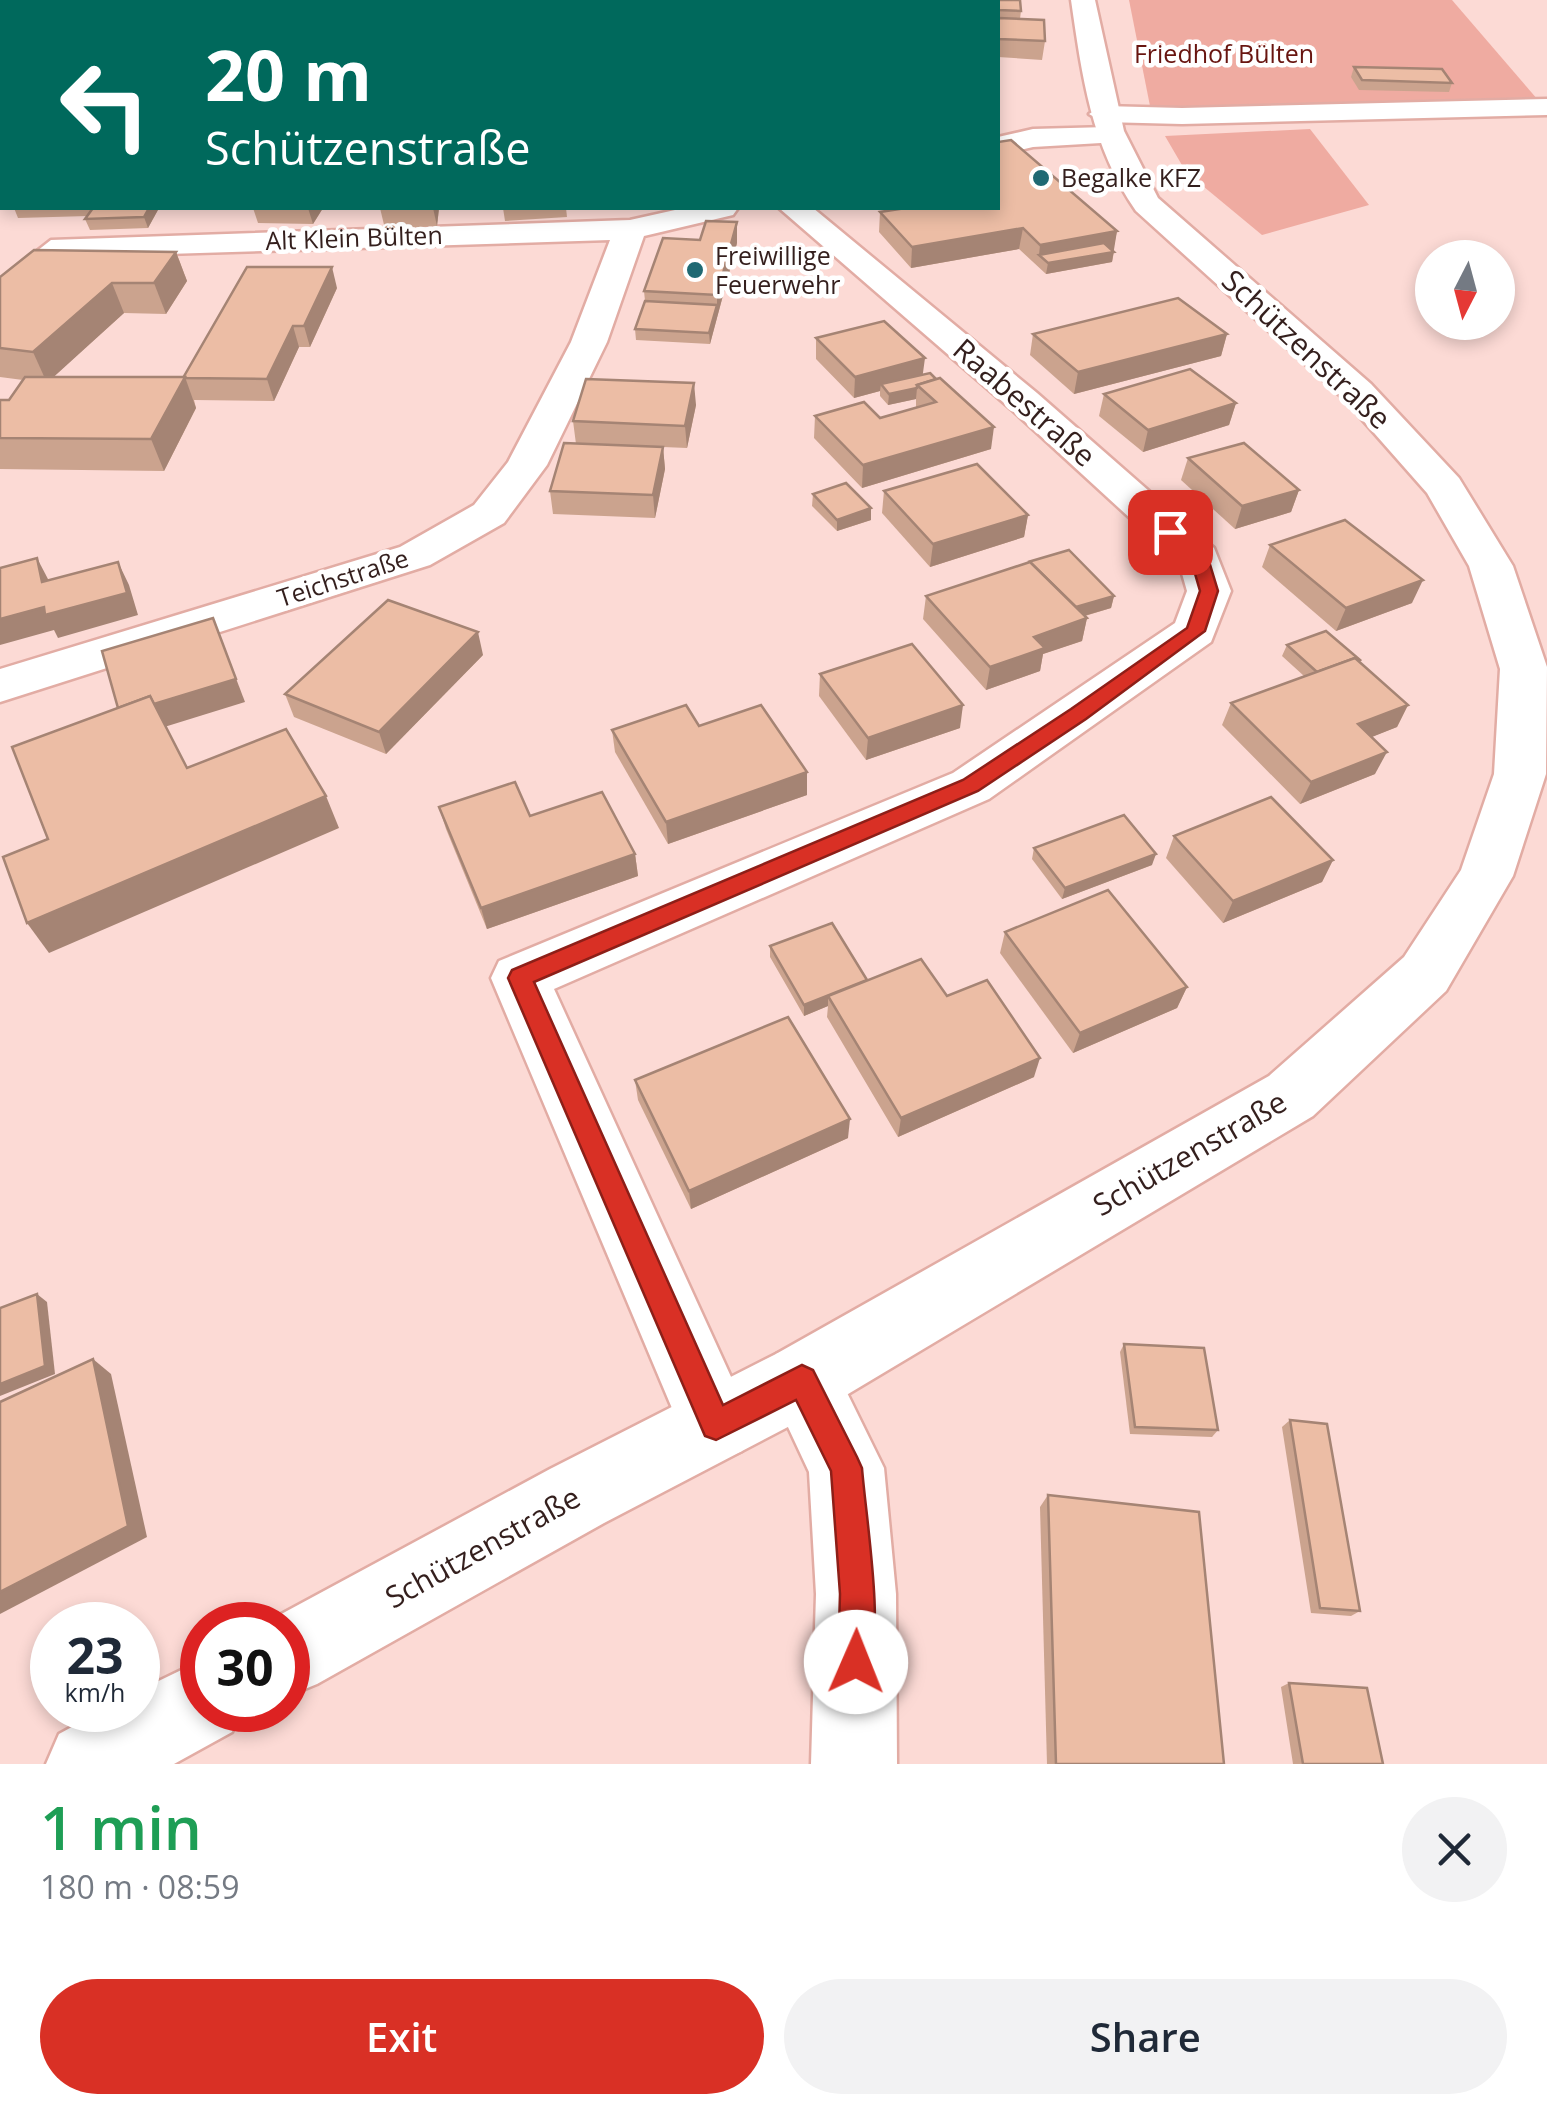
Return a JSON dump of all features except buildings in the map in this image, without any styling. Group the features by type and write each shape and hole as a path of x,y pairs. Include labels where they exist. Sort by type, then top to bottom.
{"street":[{"name":"Schützenstraße","path":"310,1644 802,1380 1292,1096 1425,974 1486,876 1520,774 1535,671 1491,566 1444,486 1358,392 1148,204 1125,173 1105,125 1083,0"},
{"path":"1000,146 1105,125 1182,116 1547,107"},
{"name":"Alt Klein Bülten","path":"0,254 63,247 630,230 714,210"},
{"name":"Raabestraße","path":"716,1425 520,978 971,786 1195,631 1209,591 1199,558 1024,400 796,210"},
{"name":"Teichstraße","path":"0,686 414,556 489,514 528,465 589,342 630,230"},
{"path":"0,297 63,247"},
{"path":"802,1380 846,1468 856,1594 854,1764"},
{"path":"90,1764 180,1714"}],"green space":[{"name":"Friedhof Bülten","path":"1129,0 1452,0 1538,100 1151,111"},
{"path":"1310,129 1369,205 1262,235 1186,172 1165,136"}],"place":[{"name":"Begalke KFZ","path":"1041,178"},
{"name":"Freiwillige Feuerwehr","path":"695,270"}],"route":[{"path":"856,1662 856,1594 846,1468 802,1380 716,1425 520,978 971,786 1078,714 1195,631 1209,591 1199,558 1170,532"}]}
